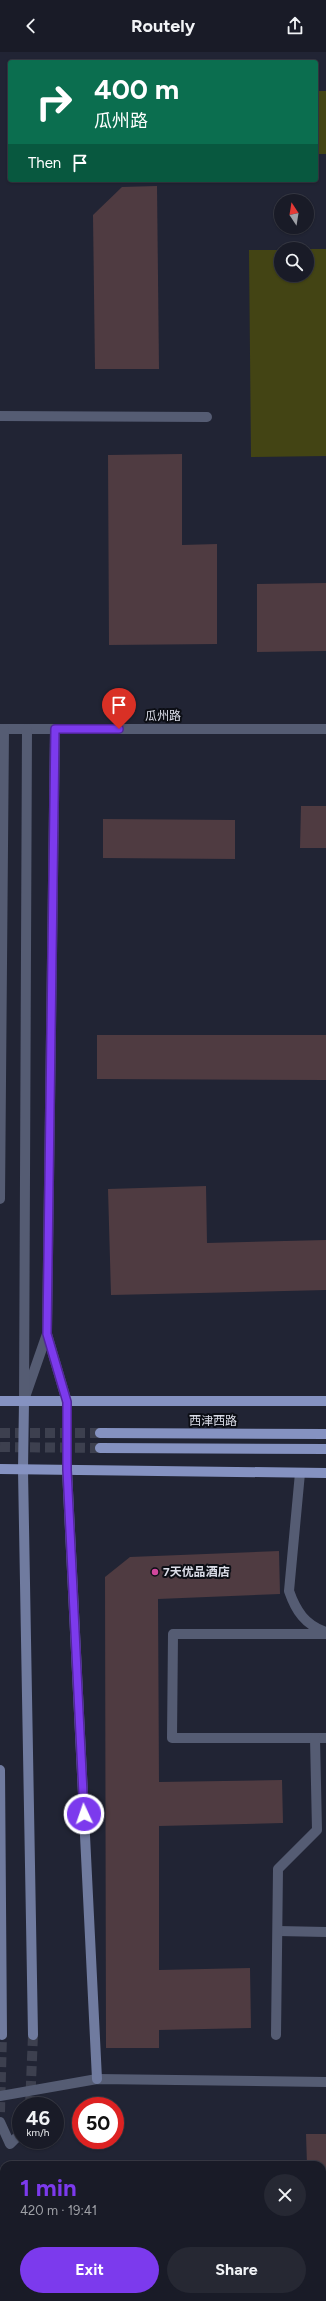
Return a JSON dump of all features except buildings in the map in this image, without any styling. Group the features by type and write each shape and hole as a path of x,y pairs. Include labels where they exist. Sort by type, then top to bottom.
{"main road":[{"path":"0,1401 326,1401"},
{"path":"24,1401 23,1470 33,2036"},
{"path":"67,1402 67,1470 97,2079"},
{"name":"西津西路","path":"100,1433 326,1434"},
{"path":"100,1448 326,1449"},
{"path":"0,1470 326,1473"},
{"path":"0,1770 2,2036"}],"street":[{"path":"0,416 208,417"},
{"path":"0,1199 2,729"},
{"name":"瓜州路","path":"2,729 326,729"},
{"path":"24,1401 27,729"},
{"path":"55,729 47,1334 67,1402"},
{"path":"24,1401 47,1334"},
{"path":"300,1473 289,1592 294,1607 304,1620 316,1629 326,1633"},
{"path":"326,1633 173,1634 172,1738 326,1738"},
{"path":"276,2035 278,1869 317,1830 315,1738"},
{"path":"278,1931 326,1932"},
{"path":"0,2096 97,2079 326,2082"},
{"path":"0,2122 10,2144 12,2142"}],"shaded area":[{"path":"318,91 326,91 326,154 318,154"},
{"path":"314,249 326,249 326,456 251,457 249,250 274,250 274,282 314,282"}],"tunnel":[{"path":"0,1433 100,1433"},
{"path":"0,1447 100,1448"},
{"path":"0,2112 2,2035"},
{"path":"30,2097 33,2035"}],"place":[{"name":"7天优品酒店","path":"155,1572"}],"route":[{"path":"84,1814 67,1470 67,1402 47,1334 55,729 119,729"}]}
